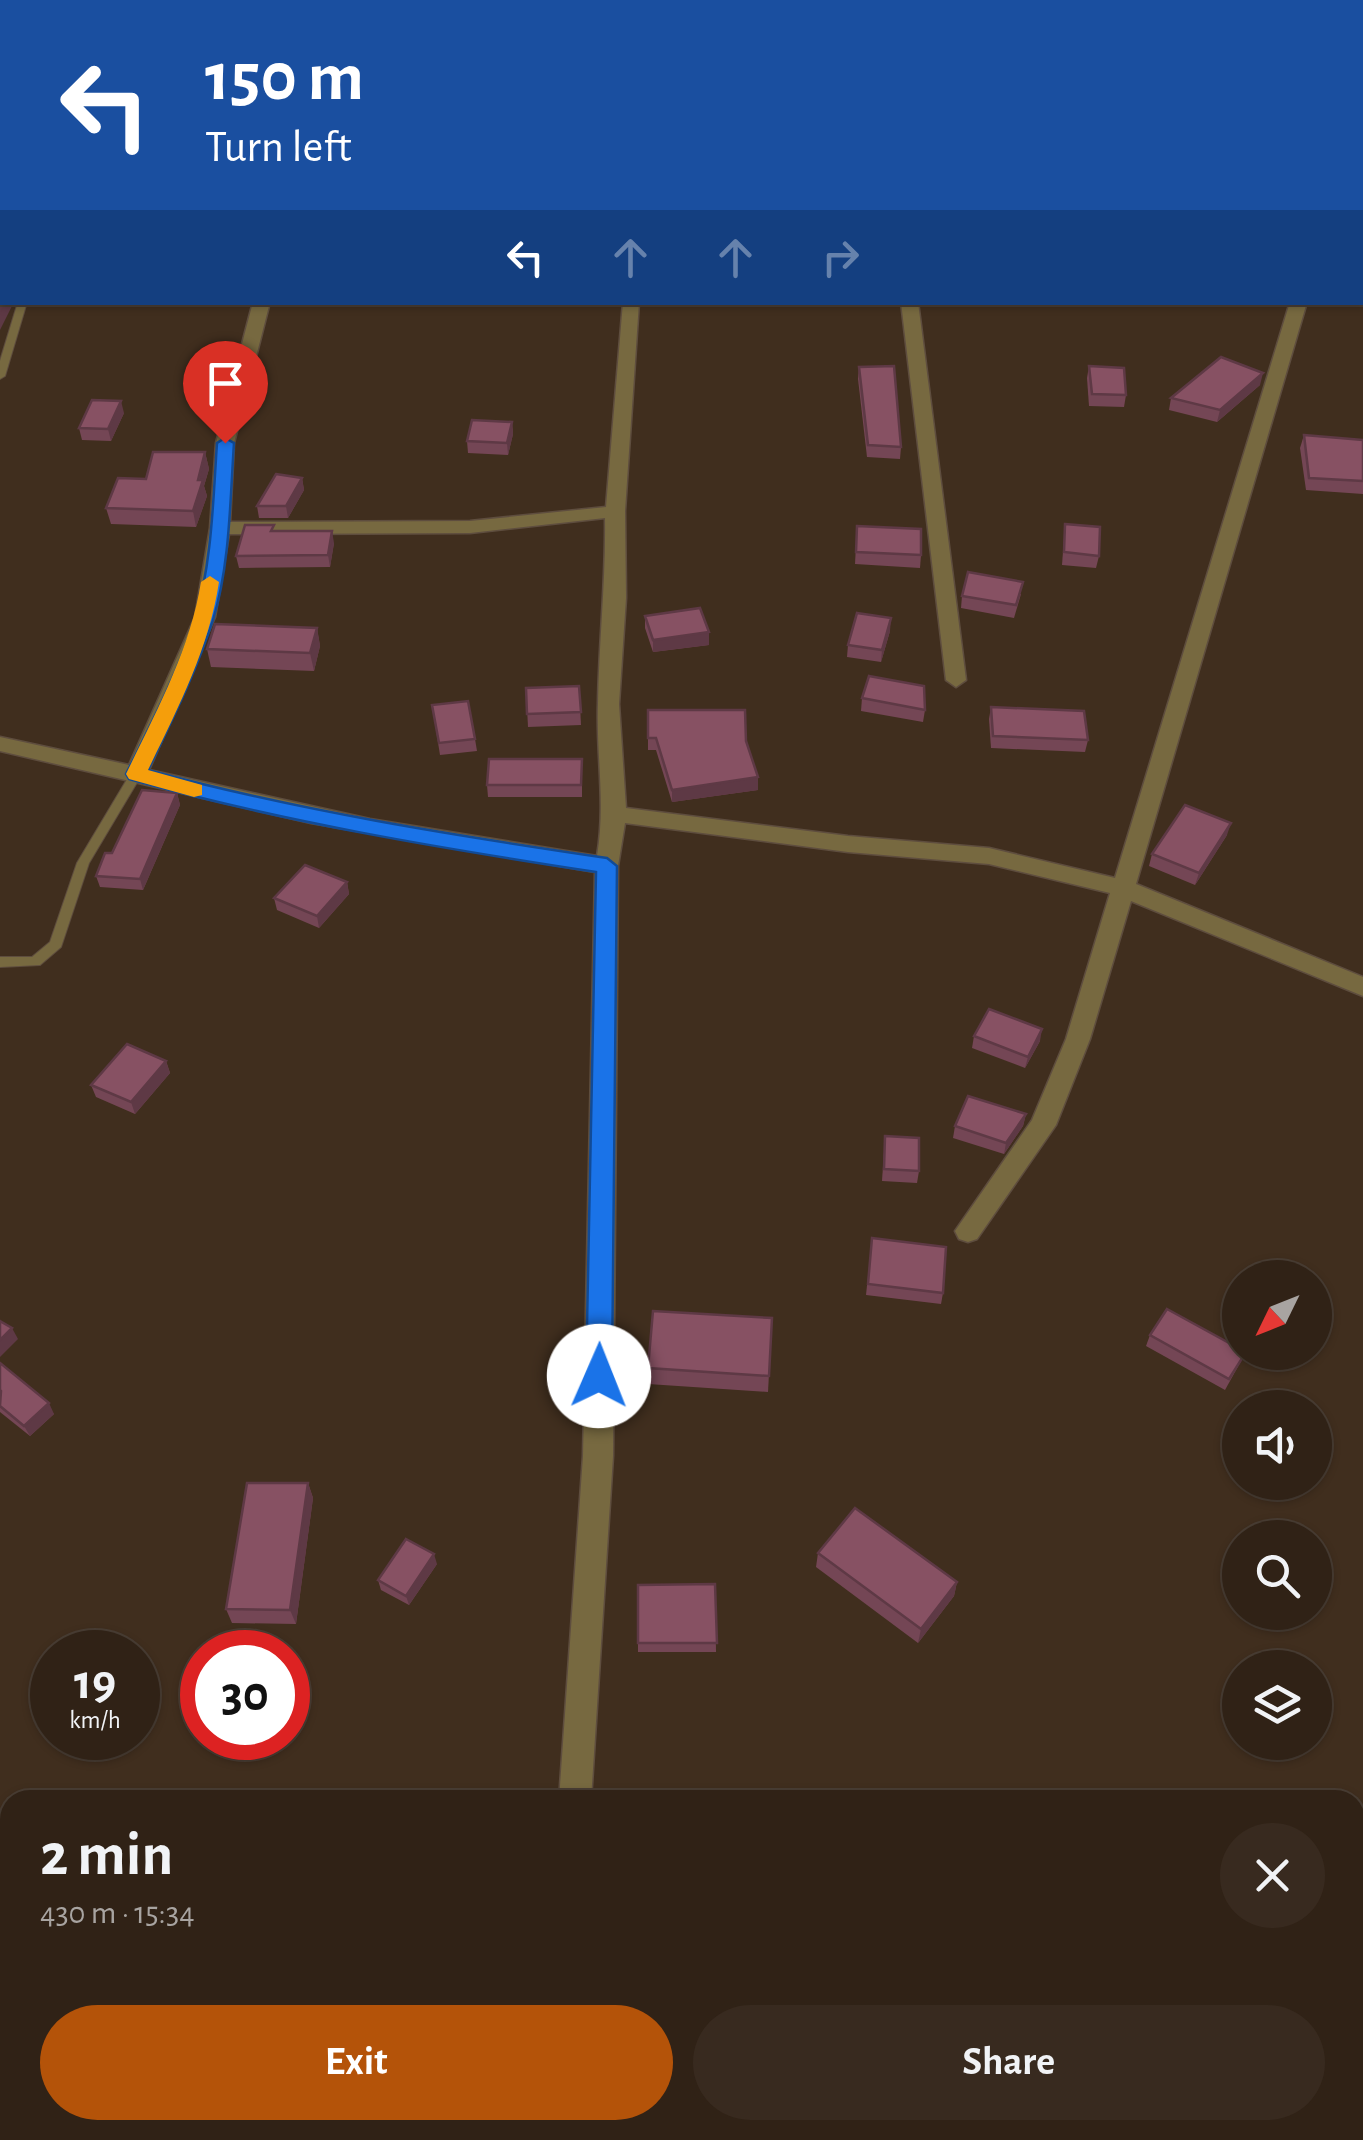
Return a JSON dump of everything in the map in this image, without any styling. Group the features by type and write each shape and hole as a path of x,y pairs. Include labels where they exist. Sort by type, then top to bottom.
{"street":[{"path":"136,774 204,618 220,528 225,443 261,305"},
{"path":"576,1790 598,1456 607,866 615,814 608,704 616,598 616,511 631,305"},
{"path":"908,305 956,680"},
{"path":"1290,332 1298,305"},
{"path":"968,1231 1043,1125 1078,1039 1298,305"},
{"path":"220,528 444,526 578,519 616,511"},
{"path":"0,744 239,802 420,838 607,866"},
{"path":"615,814 848,844 988,856 1125,889 1363,986"}],"lane":[{"path":"0,376 22,305"},
{"path":"0,962 35,962 56,944 83,863 136,774"}],"building":[{"path":"1221,357 1263,373 1220,410 1171,398"},
{"path":"894,366 901,447 868,445 859,367"},
{"path":"1089,366 1124,368 1126,395 1092,394"},
{"path":"92,400 121,401 108,429 79,428"},
{"path":"472,420 512,422 507,443 467,441"},
{"path":"1304,435 1363,440 1363,481 1309,478"},
{"path":"153,452 205,452 198,480 203,480 193,511 106,508 118,478 146,479"},
{"path":"276,474 302,478 286,506 257,506"},
{"path":"1065,524 1100,527 1099,556 1064,552"},
{"path":"245,525 274,525 271,531 332,531 328,555 236,556"},
{"path":"857,526 921,529 921,555 856,552"},
{"path":"968,572 1023,582 1016,605 962,596"},
{"path":"700,608 709,632 653,640 645,616"},
{"path":"857,613 891,618 882,650 848,645"},
{"path":"215,624 317,628 310,653 207,649"},
{"path":"869,676 924,686 925,710 862,698"},
{"path":"579,686 581,712 527,714 526,688"},
{"path":"468,701 475,739 439,743 432,705"},
{"path":"991,707 1084,711 1088,740 993,736"},
{"path":"648,710 745,710 746,741 758,777 672,790 656,738 648,738"},
{"path":"489,759 582,759 581,785 487,785"},
{"path":"142,790 177,793 140,879 96,876 105,853 112,853"},
{"path":"1185,805 1231,823 1199,873 1152,854"},
{"path":"305,865 347,882 317,916 274,898"},
{"path":"989,1009 1042,1029 1028,1057 974,1036"},
{"path":"127,1044 166,1061 131,1102 91,1085"},
{"path":"968,1096 1026,1114 1006,1143 955,1126"},
{"path":"885,1136 919,1138 919,1171 884,1169"},
{"path":"872,1238 946,1247 943,1293 868,1284"},
{"path":"1167,1309 1222,1339 1222,1370 1235,1370 1229,1379 1150,1335"},
{"path":"653,1311 772,1318 769,1376 648,1368"},
{"path":"0,1321 12,1328 0,1340"},
{"path":"0,1363 49,1403 24,1426 0,1406"},
{"path":"247,1483 308,1483 290,1610 226,1609"},
{"path":"855,1508 957,1582 921,1629 818,1553"},
{"path":"406,1539 434,1554 406,1596 378,1580"},
{"path":"715,1584 717,1643 638,1643 638,1585"}],"slow traffic":[{"path":"194,790 136,774 204,618 210,582"}],"route":[{"path":"225,443 220,528 204,618 136,774 239,802 420,838 607,866 599,1376"}]}
